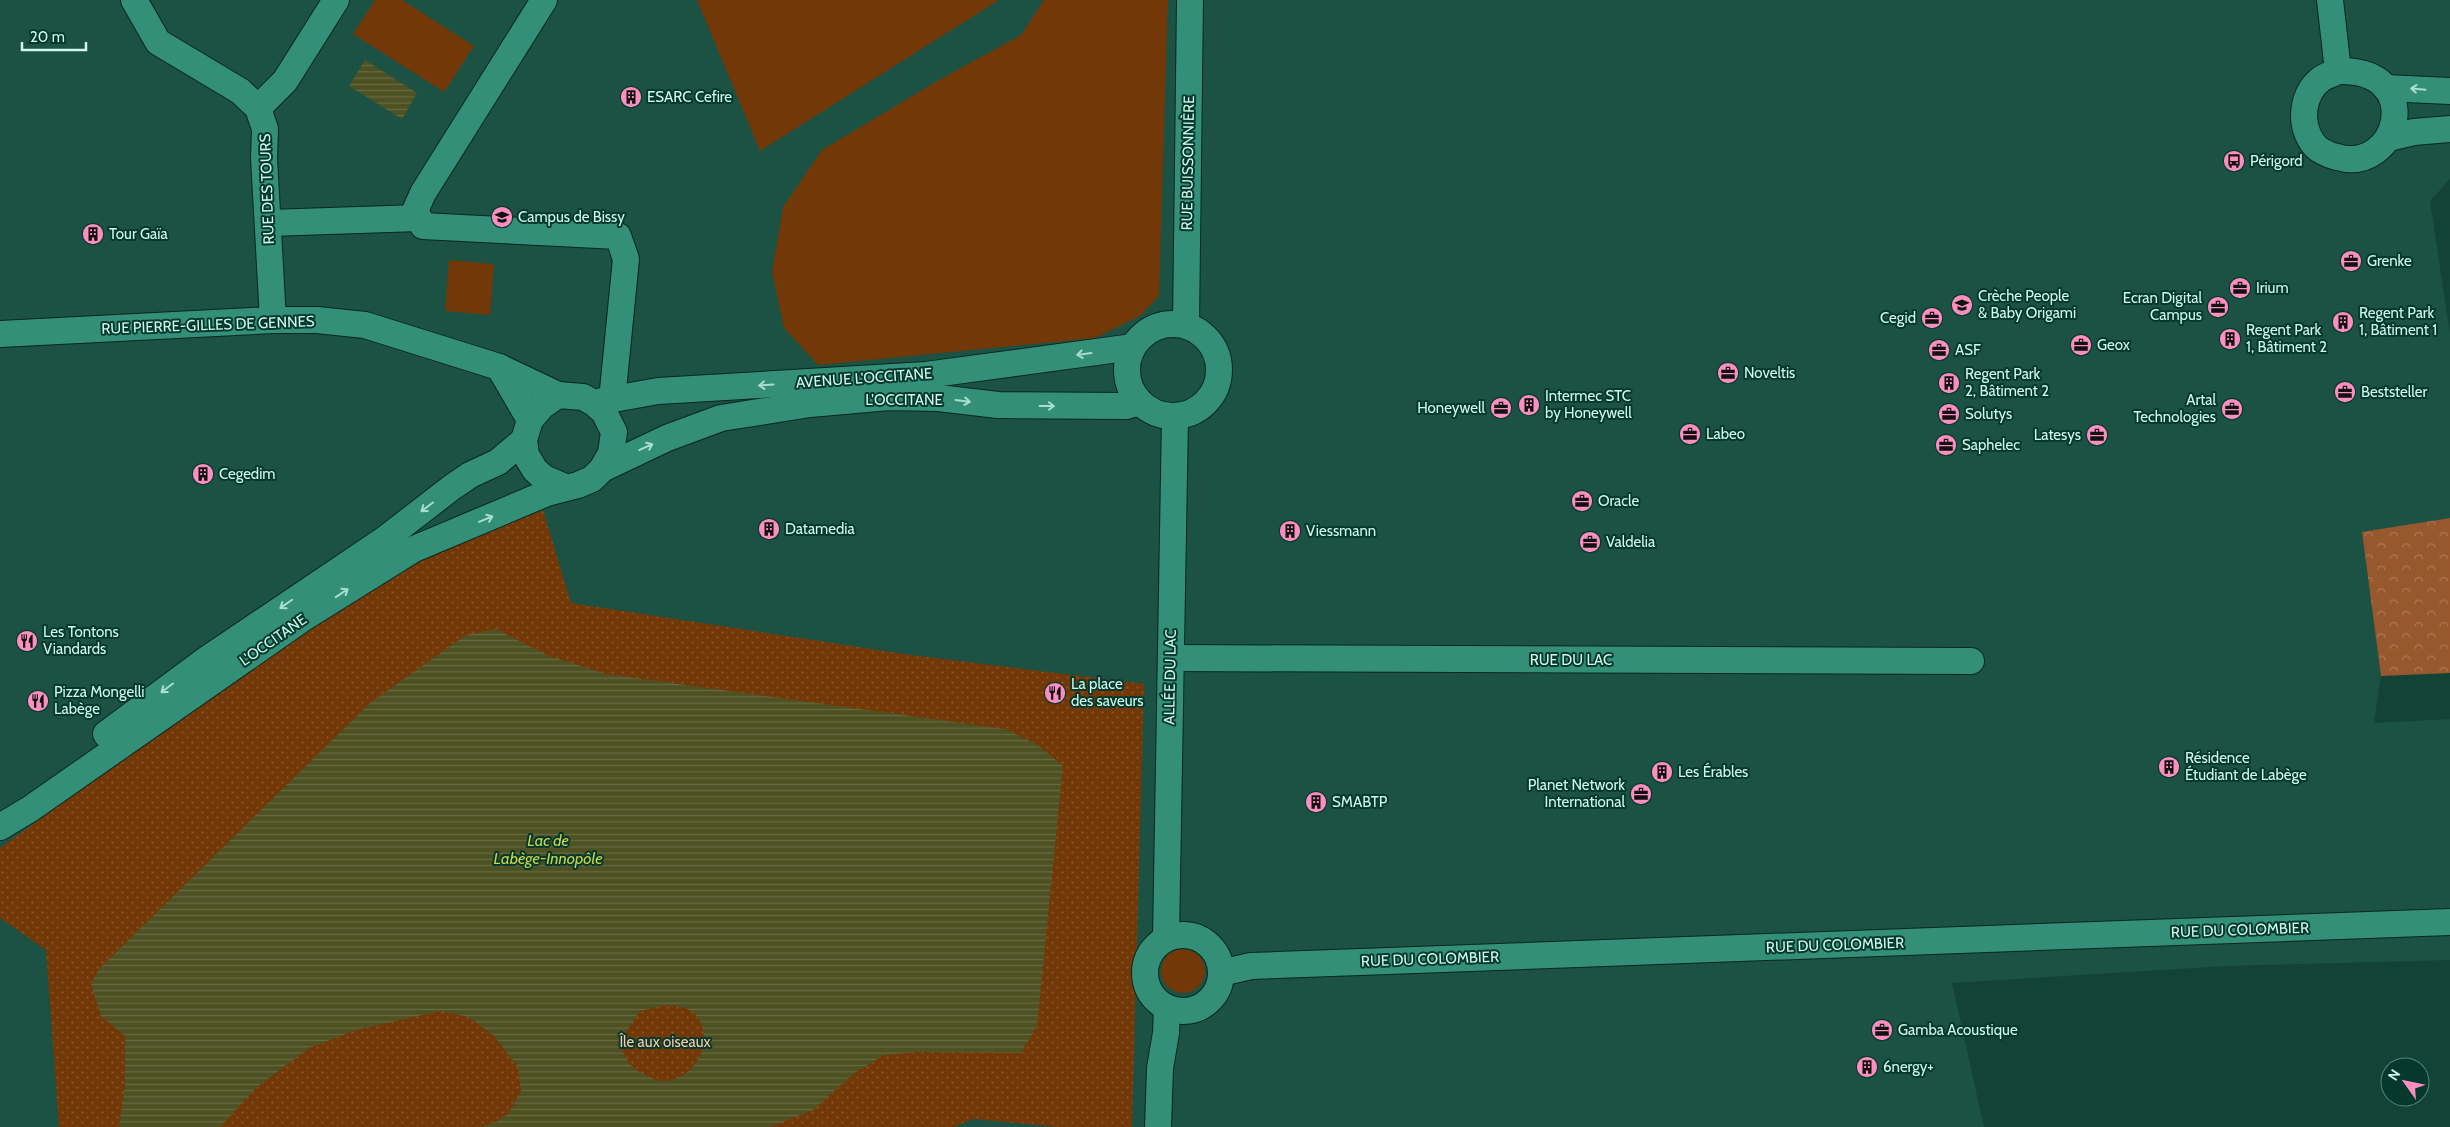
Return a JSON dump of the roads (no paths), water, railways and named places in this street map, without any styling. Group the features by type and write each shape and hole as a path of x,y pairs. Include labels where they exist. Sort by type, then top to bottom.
{"street":[{"path":"134,0 158,42 240,91 258,108 285,81 336,0"},
{"path":"544,0 423,193 415,211 423,226 618,236 626,259 603,401 558,395"},
{"name":"RUE BUISSONNIÈRE","path":"1186,325 1190,0"},
{"path":"2330,0 2338,71"},
{"path":"2338,71 2354,71 2367,74 2386,88 2396,110 2394,126 2388,138 2372,152 2356,159 2343,159 2330,155 2313,143 2304,122 2306,102 2312,88 2321,79 2338,71"},
{"path":"2386,88 2450,91"},
{"name":"RUE DES TOURS","path":"258,108 265,129 264,158 273,320"},
{"path":"2388,138 2414,132 2450,129"},
{"path":"269,223 419,218"},
{"name":"RUE PIERRE-GILLES DE GENNES","path":"0,334 273,320 317,320 365,325 499,368 558,395"},
{"path":"1171,324 1186,325 1208,339 1215,350 1219,362 1219,378 1213,393 1203,405 1190,413 1175,416 1150,410 1140,402 1131,389 1127,374 1128,360 1133,347 1142,335 1156,327 1171,324"},
{"name":"AVENUE L'OCCITANE","path":"603,401 658,391 926,375 1133,347"},
{"path":"499,368 527,430 526,455 535,470 544,478 565,487"},
{"name":"L'OCCITANE","path":"0,815 70,760 207,659 385,538 470,475 498,462 527,430 542,406 558,395"},
{"name":"L'OCCITANE","path":"810,404 889,397 938,398 998,405 1126,406 1140,402"},
{"name":"L'OCCITANE","path":"0,827 30,809 123,742 190,699 363,579 414,549 565,487 578,485 592,479 602,468 611,453 614,432 604,412 603,401"},
{"name":"AVENUE L'OCCITANE","path":"602,468 667,438 721,418 810,404"},
{"name":"ALLÉE DU LAC","path":"1166,938 1175,416"},
{"name":"RUE DU LAC","path":"1171,658 1971,660"},
{"name":"RUE DU COLOMBIER","path":"1221,973 1251,966 2450,922"},
{"path":"1179,934 1192,935 1204,940 1213,949 1219,960 1221,973 1219,986 1213,997 1203,1005 1192,1010 1179,1011 1167,1008 1157,1001 1149,991 1145,973 1149,955 1156,945 1166,938 1179,934"},
{"path":"1158,1127 1160,1068 1166,1033 1167,1008"}],"water":[{"path":"365,60 417,93 402,119 349,86"},
{"name":"Lac de Labège-Innopôle","path":"496,629 549,656 606,674 1005,729 1038,745 1063,766 1037,1026 1021,1053 917,1052 884,1055 853,1074 813,1110 770,1127 482,1127 496,1122 509,1113 521,1091 518,1067 494,1036 469,1017 440,1011 356,1030 309,1048 257,1087 220,1127 119,1127 125,1085 125,1036 101,1016 91,984 99,969 370,703 466,635","holes":["666,1005 685,1008 695,1014 701,1024 704,1036 703,1047 693,1067 684,1075 660,1081 643,1074 630,1064 623,1052 620,1041 640,1011"]}],"place":[{"name":"ESARC Cefire","path":"631,97"},
{"name":"Périgord","path":"2234,161"},
{"name":"Campus de Bissy","path":"502,217"},
{"name":"Tour Gaïa","path":"93,234"},
{"name":"Grenke","path":"2351,261"},
{"name":"Irium","path":"2240,288"},
{"name":"Crèche People & Baby Origami","path":"1962,305"},
{"name":"Ecran Digital Campus","path":"2218,307"},
{"name":"Cegid","path":"1932,318"},
{"name":"Regent Park 1, Bâtiment 1","path":"2343,322"},
{"name":"Regent Park 1, Bâtiment 2","path":"2230,339"},
{"name":"Geox","path":"2081,345"},
{"name":"ASF","path":"1939,350"},
{"name":"Noveltis","path":"1728,373"},
{"name":"Regent Park 2, Bâtiment 2","path":"1949,383"},
{"name":"Beststeller","path":"2345,392"},
{"name":"Intermec STC by Honeywell","path":"1529,405"},
{"name":"Honeywell","path":"1501,408"},
{"name":"Artal Technologies","path":"2232,409"},
{"name":"Solutys","path":"1949,414"},
{"name":"Labeo","path":"1690,434"},
{"name":"Latesys","path":"2097,435"},
{"name":"Saphelec","path":"1946,445"},
{"name":"Cegedim","path":"203,474"},
{"name":"Oracle","path":"1582,501"},
{"name":"Datamedia","path":"769,529"},
{"name":"Viessmann","path":"1290,531"},
{"name":"Valdelia","path":"1590,542"},
{"name":"Les Tontons Viandards","path":"27,641"},
{"name":"La place des saveurs","path":"1055,693"},
{"name":"Pizza Mongelli Labège","path":"38,701"},
{"name":"Résidence Étudiant de Labège","path":"2169,767"},
{"name":"Les Érables","path":"1662,772"},
{"name":"Planet Network International","path":"1641,794"},
{"name":"SMABTP","path":"1316,802"},
{"name":"Gamba Acoustique","path":"1882,1030"},
{"name":"6nergy+","path":"1867,1067"}],"park label":[{"name":"Île aux oiseaux","path":"665,1042"}]}
